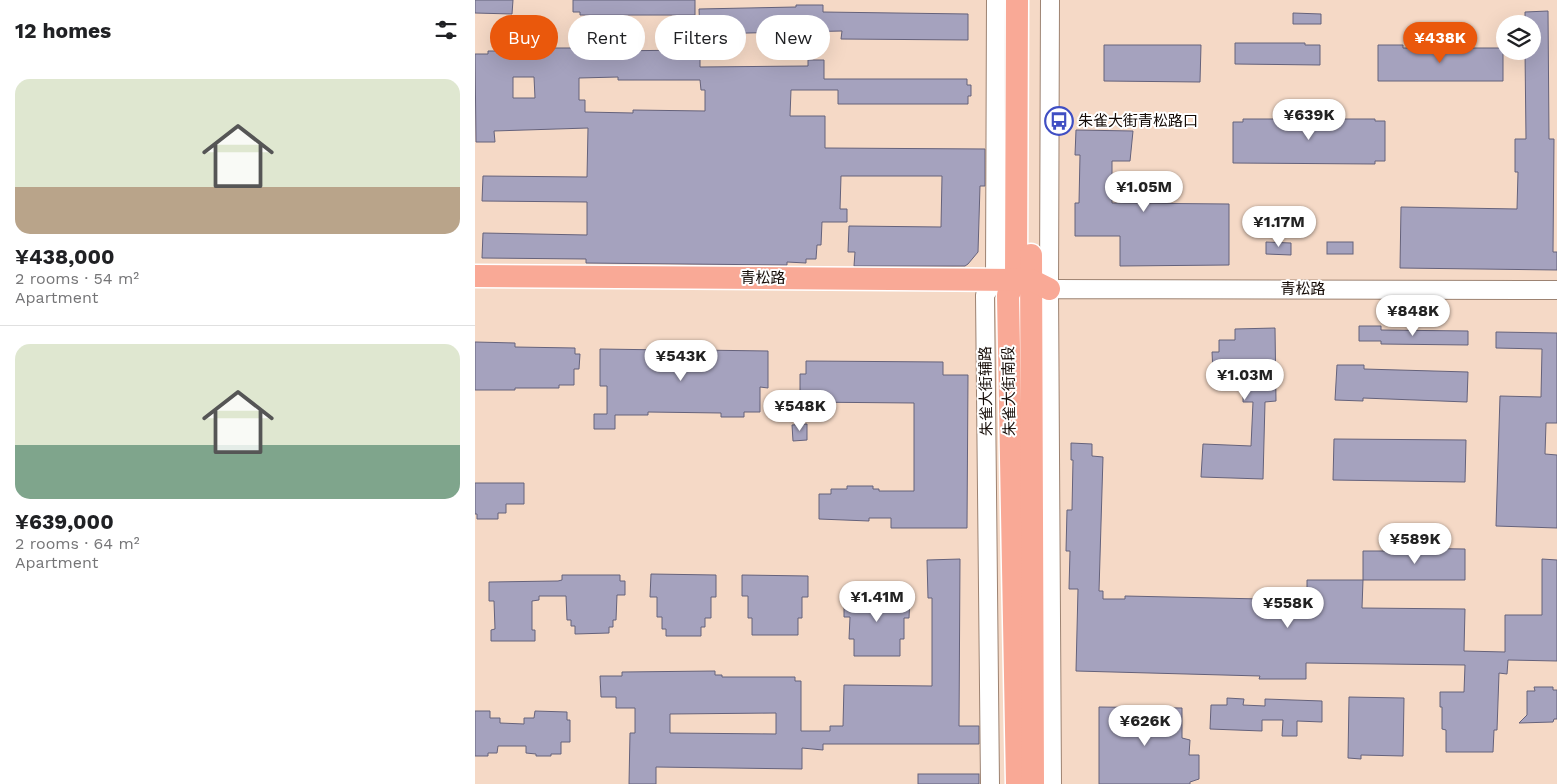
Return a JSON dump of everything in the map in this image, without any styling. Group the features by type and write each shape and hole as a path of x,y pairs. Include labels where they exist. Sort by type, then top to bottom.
{"main road":[{"name":"朱雀大街南段","path":"1017,0 1017,784"},
{"name":"朱雀大街南段","path":"1032,0 1016,288 1033,784"},
{"name":"青松路","path":"475,276 1016,288"},
{"name":"青松路","path":"475,290 1016,288"}],"street":[{"name":"朱雀大街辅路","path":"996,0 1052,784"},
{"name":"朱雀大街辅路","path":"990,784 1016,288 1050,0"},
{"name":"青松路","path":"1016,288 1557,290"}],"building":[{"path":"475,0 513,0 512,14 475,13"},
{"path":"573,0 695,0 695,15 580,15 580,12 573,12"},
{"path":"796,5 823,5 823,12 968,14 968,40 841,39 842,31 830,31 830,15 756,15 756,33 746,33 746,15 699,15 699,9 796,7"},
{"path":"1548,11 1549,139 1554,139 1553,252 1557,252 1557,270 1400,268 1401,207 1517,209 1518,172 1515,172 1515,139 1526,139 1525,60 1541,60 1541,15 1525,15 1525,12"},
{"path":"1293,13 1321,14 1321,24 1293,24"},
{"path":"1235,43 1305,43 1305,45 1320,45 1320,65 1235,64"},
{"path":"1104,45 1201,45 1200,82 1104,81"},
{"path":"1378,45 1403,45 1403,48 1496,48 1496,60 1503,60 1503,81 1378,81"},
{"path":"558,48 568,48 568,60 645,60 645,51 655,50 655,60 700,60 700,67 808,66 808,60 824,60 824,79 967,79 967,85 971,85 971,96 968,96 968,104 838,104 838,90 791,90 790,116 825,116 825,148 985,149 985,186 980,186 978,252 965,266 854,266 855,252 848,252 849,226 941,227 942,176 841,176 840,209 847,209 847,222 822,222 821,245 817,245 816,259 806,259 806,263 787,262 787,265 586,263 586,259 482,258 483,233 587,235 587,202 482,201 483,176 587,177 588,128 494,131 495,142 476,142 475,54 488,54 488,51 490,51 490,60 558,60","holes":["513,77 534,77 535,98 513,98","618,77 618,80 700,80 701,90 705,90 705,111 633,110 633,113 585,112 585,100 579,100 579,78"]},
{"path":"1243,119 1375,119 1375,121 1385,121 1385,161 1375,161 1375,164 1233,163 1233,122 1243,122"},
{"path":"1076,130 1133,131 1130,161 1112,161 1112,203 1229,204 1229,265 1120,266 1120,236 1075,236 1075,203 1079,203 1080,155 1075,155"},
{"path":"1266,242 1291,243 1291,255 1266,254"},
{"path":"1327,242 1353,242 1353,254 1327,254"},
{"path":"1359,326 1381,326 1381,330 1468,331 1468,345 1381,344 1381,341 1359,341"},
{"path":"1275,328 1276,401 1265,402 1263,479 1201,477 1203,444 1251,446 1253,402 1243,402 1243,385 1234,382 1229,372 1213,372 1212,352 1219,352 1219,340 1235,340 1235,329"},
{"path":"1496,332 1557,333 1557,423 1546,423 1545,454 1557,455 1557,528 1496,526 1500,396 1541,397 1542,349 1496,348"},
{"path":"475,342 515,343 515,347 575,348 575,354 580,354 579,369 574,369 574,385 559,385 559,388 475,390"},
{"path":"668,345 697,346 697,350 768,351 768,388 760,387 760,412 744,412 744,417 721,417 721,413 648,412 648,415 615,415 615,429 594,429 594,414 607,414 607,386 600,386 600,349 667,350"},
{"path":"806,361 943,362 943,375 968,375 967,528 891,528 891,518 869,518 869,521 819,519 819,494 831,494 831,489 847,489 847,486 873,486 873,489 879,489 879,491 914,491 914,403 800,402 800,374 806,374"},
{"path":"1337,365 1364,365 1364,369 1468,372 1467,402 1363,398 1363,401 1335,400"},
{"path":"807,424 807,440 793,441 792,425"},
{"path":"1334,439 1466,440 1465,482 1333,480"},
{"path":"1071,443 1092,444 1092,456 1103,457 1099,591 1103,591 1103,599 1125,599 1125,596 1307,600 1307,580 1363,580 1362,608 1465,609 1464,651 1505,652 1505,615 1542,615 1542,559 1557,560 1557,661 1508,660 1507,674 1499,673 1497,730 1494,730 1493,752 1446,752 1446,730 1442,729 1440,692 1464,692 1465,665 1306,663 1306,679 1259,679 1260,676 1076,671 1078,589 1069,589 1070,551 1066,551 1067,510 1072,510 1073,460 1071,460"},
{"path":"475,483 524,483 524,504 506,504 506,513 498,513 498,519 477,519 477,514 475,514"},
{"path":"1394,548 1465,549 1465,580 1363,580 1363,551 1394,551"},
{"path":"960,559 959,726 979,726 979,744 823,744 823,750 802,748 802,769 656,767 656,784 629,784 630,733 635,733 635,708 616,708 616,697 601,697 600,676 622,676 622,672 715,671 715,675 722,675 722,677 795,677 795,681 801,681 801,731 830,731 830,726 843,726 844,685 932,686 932,598 928,598 927,560","holes":["776,713 776,734 670,733 670,714"]},
{"path":"651,574 716,575 716,597 711,597 711,618 705,618 705,627 701,627 701,636 666,636 666,629 662,629 662,617 657,617 657,597 650,597"},
{"path":"562,575 620,575 620,581 625,581 625,595 617,595 616,620 613,620 613,627 609,627 609,633 575,634 575,626 571,626 571,620 567,620 566,596 539,596 539,600 532,601 532,630 535,630 535,641 491,641 491,630 495,629 494,601 489,601 489,582 558,581 562,580"},
{"path":"742,575 808,576 808,597 802,597 802,618 798,618 798,635 752,635 752,618 748,618 748,596 742,596"},
{"path":"856,592 897,593 897,596 910,596 909,618 904,618 904,639 900,639 900,656 854,656 854,639 849,639 850,617 844,617 844,596 856,596"},
{"path":"1534,687 1553,687 1553,690 1557,690 1557,719 1554,719 1553,722 1519,723 1527,715 1527,691 1535,691"},
{"path":"1349,697 1404,698 1403,756 1361,755 1361,759 1348,758"},
{"path":"1227,698 1244,699 1243,705 1265,706 1265,699 1322,701 1322,722 1297,721 1297,736 1282,736 1283,720 1262,720 1262,731 1210,729 1211,705 1227,705"},
{"path":"1099,707 1182,708 1182,738 1190,740 1189,755 1199,755 1199,779 1190,782 1190,784 1099,784"},
{"path":"475,711 490,711 490,718 500,718 500,723 524,724 524,718 534,718 535,711 567,712 567,720 570,720 570,742 561,742 561,754 551,754 551,756 536,756 536,754 526,753 526,746 498,746 497,753 488,753 488,756 475,756"},
{"path":"918,774 979,774 979,784 918,784"}],"place":[{"name":"朱雀大街青松路口","path":"1059,121"}]}
